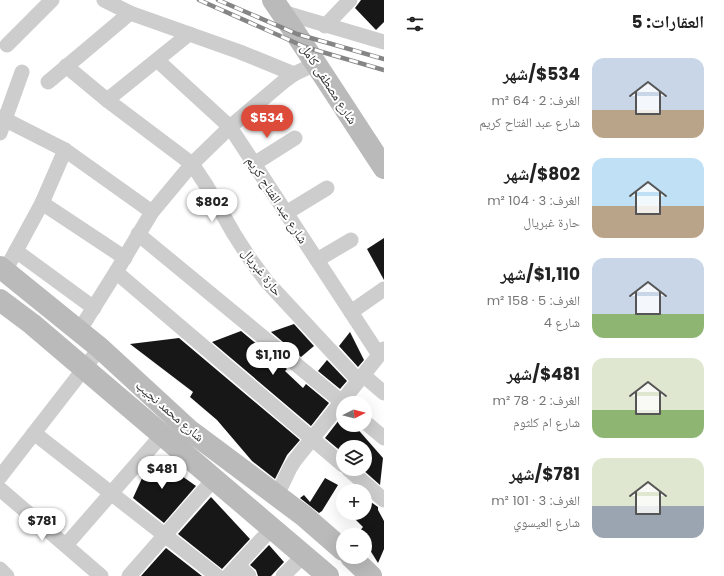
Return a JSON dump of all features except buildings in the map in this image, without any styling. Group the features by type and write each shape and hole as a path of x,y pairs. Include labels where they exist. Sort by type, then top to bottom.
{"main road":[{"name":"شارع مصطفى كامل","path":"278,6 384,168"},
{"name":"شارع محمد نجيب","path":"2,269 100,348 189,430 277,495 336,544"},
{"name":"شارع محمد نجيب","path":"2,305 32,324 328,576"},
{"path":"358,564 371,576"}],"street":[{"path":"7,45 52,0"},
{"path":"104,0 130,14 189,34 294,74"},
{"path":"324,26 350,0"},
{"path":"278,6 324,26 384,42"},
{"path":"48,82 130,14"},
{"path":"106,100 189,34"},
{"name":"شارع عبد الفتاح كريم","path":"157,60 230,128 351,312 381,352"},
{"path":"80,331 152,212 192,164 230,128 294,74 316,64"},
{"name":"حارة غبريال","path":"66,66 106,100 192,164 206,185 234,234 267,282 361,377 384,393"},
{"path":"0,133 2,118 22,72"},
{"path":"2,118 65,150 152,212"},
{"path":"254,164 295,138"},
{"path":"2,269 16,251 42,203 65,150"},
{"path":"286,213 327,188"},
{"path":"42,203 125,258"},
{"path":"138,234 336,397"},
{"path":"317,260 351,240"},
{"path":"16,251 94,308"},
{"path":"116,272 336,459"},
{"path":"351,312 384,289"},
{"path":"0,477 100,348"},
{"path":"347,396 381,352"},
{"path":"277,495 290,468 336,409"},
{"path":"372,428 384,438"},
{"path":"34,433 217,576"},
{"path":"66,545 162,435"},
{"path":"356,476 384,500"},
{"path":"129,576 214,479"},
{"path":"0,489 101,576"},
{"path":"249,576 233,571 272,528"},
{"path":"283,576 304,555"},
{"path":"0,569 7,576"}],"railway":[{"path":"199,0 305,47 384,70"},
{"path":"218,0 297,34 384,59"}]}
